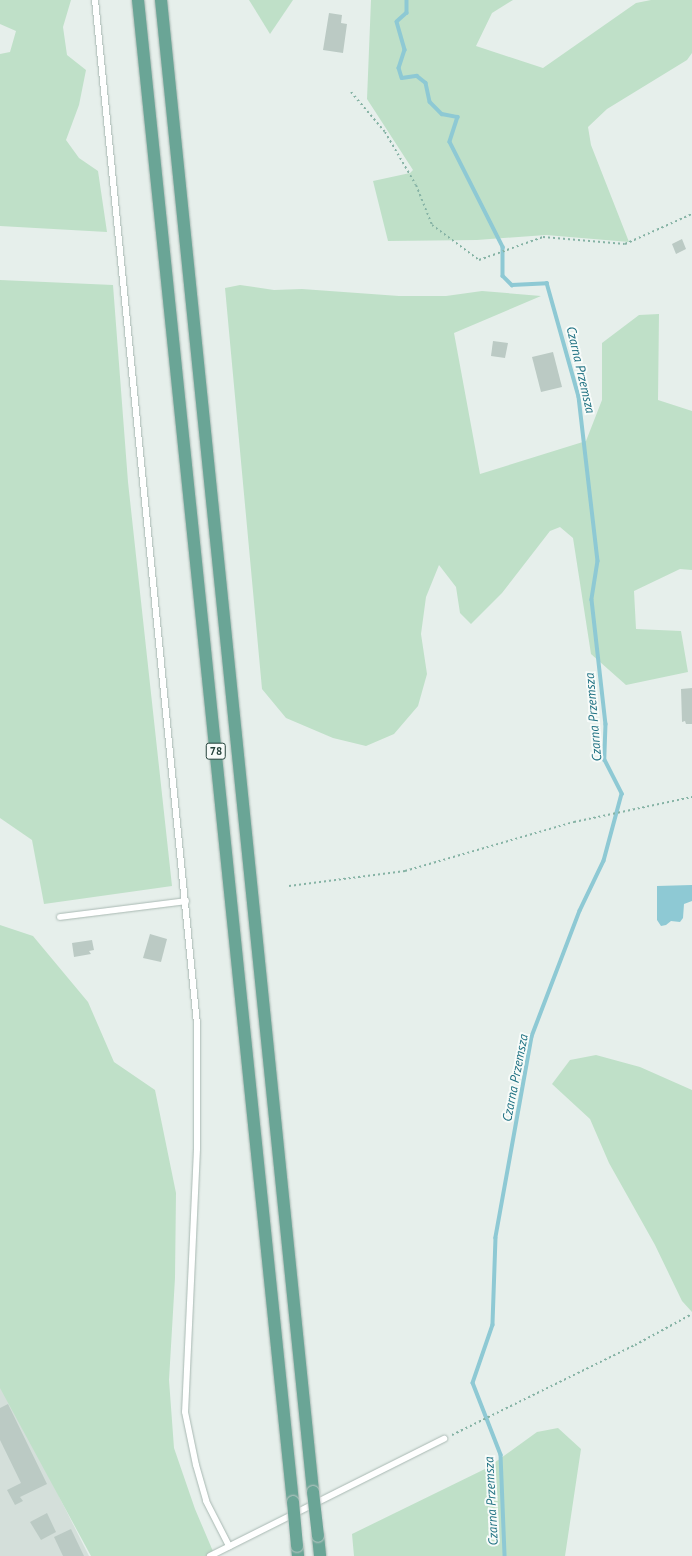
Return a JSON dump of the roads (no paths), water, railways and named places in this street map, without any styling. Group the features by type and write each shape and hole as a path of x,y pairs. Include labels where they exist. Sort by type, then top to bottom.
{"main road":[{"name":"78","path":"138,0 298,1551"},
{"name":"78","path":"161,0 320,1556"}],"lane":[{"path":"95,0 186,901 196,1024 197,1149 185,1412 196,1466 206,1501 229,1546"},
{"path":"60,917 186,901"},
{"path":"210,1556 444,1439"}],"water":[{"path":"692,885 692,901 684,904 683,918 680,922 671,921 666,925 661,926 657,920 657,886"}],"waterway":[{"name":"Czarna Przemsza","path":"407,0 407,13 397,22 405,50 399,68 402,78 417,76 426,83 430,102 442,114 458,117 450,142 503,247 503,276 512,285 547,283 579,397 598,561 592,600 606,724 605,760 622,794 604,861 580,911 532,1037 496,1238 493,1325 473,1383 501,1455 505,1556"}]}
